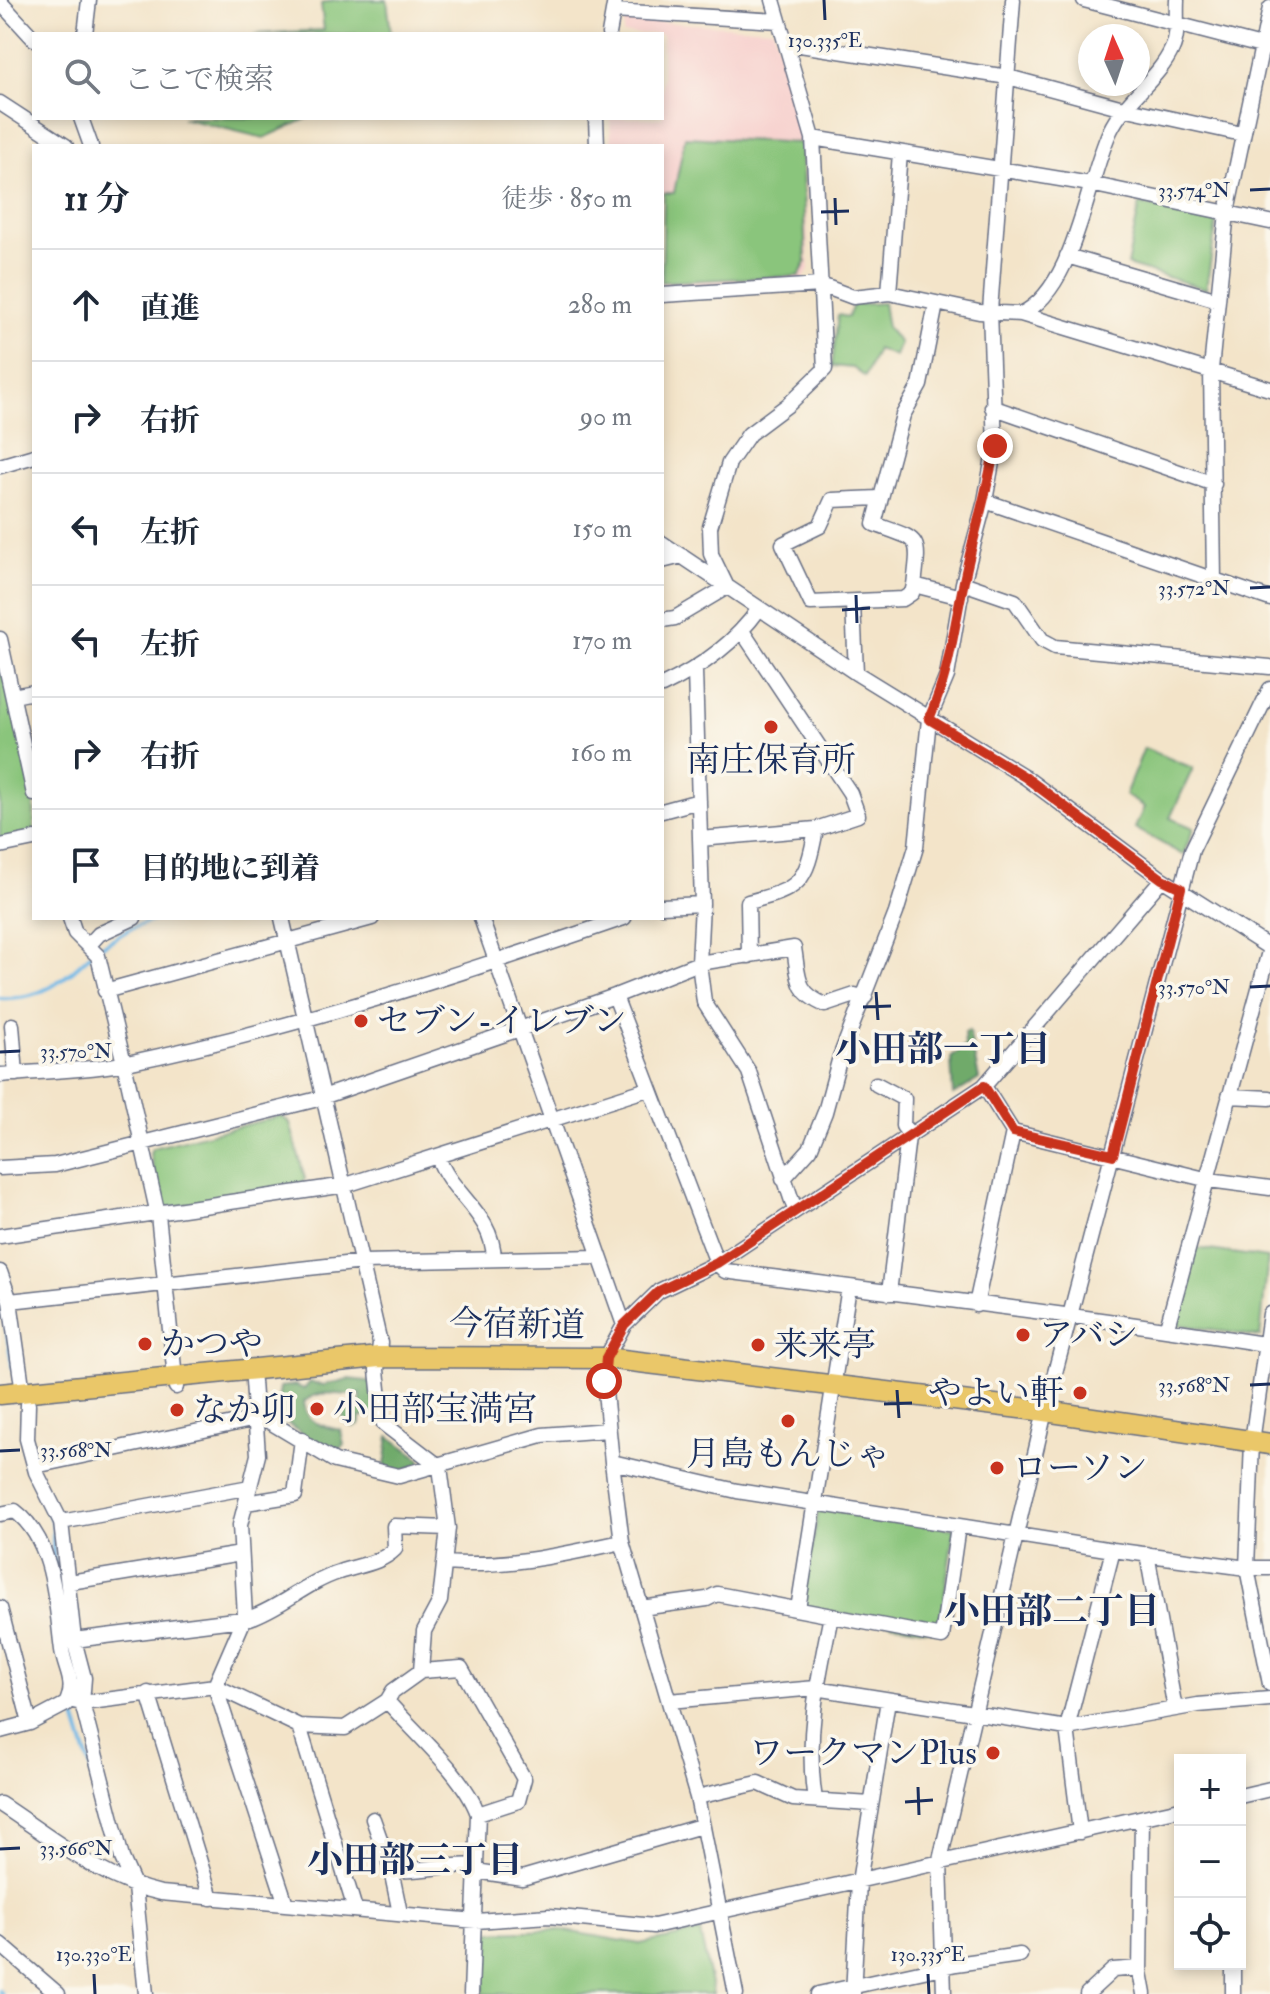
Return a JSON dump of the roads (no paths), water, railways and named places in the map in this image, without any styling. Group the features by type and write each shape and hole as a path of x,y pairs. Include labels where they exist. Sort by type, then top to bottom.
{"highway":[{"name":"今宿新道","path":"176,1382 253,1381 378,1363"},
{"name":"今宿新道","path":"0,1406 26,1398 378,1363 510,1367 604,1365 1044,1417 1261,1448"},
{"name":"今宿新道","path":"0,1394 26,1398"}],"street":[{"path":"85,32 89,0"},
{"path":"727,587 711,554 710,527 729,463 749,434 789,404 825,369 813,138 773,0"},
{"path":"783,1179 810,1149 825,1112 840,1057 865,997 916,847 929,719 947,676 962,590 985,501 995,446 990,311 1013,0"},
{"path":"1084,0 1266,47"},
{"path":"1021,314 1033,308 1057,279 1090,184 1123,108 1173,48 1177,0"},
{"path":"0,2 32,37"},
{"path":"610,32 619,7 779,21"},
{"path":"1214,580 1211,369 1227,212 1242,134 1266,47 1270,8"},
{"path":"787,43 1008,77 1123,108 1242,134"},
{"path":"0,103 63,144"},
{"path":"82,120 90,144"},
{"path":"596,120 597,144"},
{"path":"813,138 1090,184 1270,222"},
{"path":"889,293 900,153"},
{"path":"1067,256 1218,300"},
{"path":"664,295 821,285 853,297 889,293 936,304 1021,314 1270,389"},
{"path":"879,498 832,500 820,526 783,544 811,603 903,599 912,593 919,548 912,538 874,524 903,415 920,385 936,304"},
{"path":"992,407 1214,484"},
{"path":"0,466 32,457"},
{"path":"985,501 1270,599"},
{"path":"664,544 856,673 1025,777 1162,879 1181,888 1270,948 1167,1327"},
{"path":"664,560 682,556"},
{"path":"914,585 962,590 1015,601 1042,640 1055,647 1270,667"},
{"path":"664,620 675,618 727,587"},
{"path":"853,603 851,625 856,673"},
{"path":"664,685 695,671 742,631 759,609"},
{"path":"700,839 816,829 858,815 850,793 742,631"},
{"path":"0,639 32,785"},
{"path":"695,671 702,904 699,963 704,1002 749,1072 795,1210"},
{"path":"944,1994 940,1860 1044,1417 1192,850 1270,689"},
{"path":"13,696 32,692"},
{"path":"664,810 699,801"},
{"path":"749,956 748,902 789,891 805,872 816,829"},
{"path":"0,846 32,839"},
{"path":"736,1994 697,1797 622,1542 608,1430 604,1365 624,1325 659,1291 717,1263 984,1086 1162,879"},
{"path":"664,906 702,904"},
{"path":"71,920 75,933 93,951 143,1146 158,1215 176,1382"},
{"path":"93,951 99,934 130,920"},
{"path":"282,920 380,1343 378,1363 384,1424 440,1467 448,1528 440,1601 424,1631 421,1671"},
{"path":"105,991 365,920"},
{"path":"482,920 624,1325"},
{"path":"0,1075 124,1063 305,1019 498,962 618,920"},
{"path":"0,1168 55,1165 143,1146 325,1097 615,996 699,963 794,948 799,984 807,997 825,1005 855,995 865,997"},
{"path":"615,996 717,1263 725,1271 1071,1318 1167,1327 1268,1345"},
{"path":"12,1025 16,1074"},
{"path":"876,1084 904,1099 903,1126 909,1136 889,1293"},
{"path":"976,1305 1013,1132 984,1086"},
{"path":"0,1236 346,1185 648,1089"},
{"path":"1229,1096 1270,1098"},
{"path":"1013,1132 1209,1180 1270,1188"},
{"path":"438,1157 485,1224 493,1245 494,1259"},
{"path":"10,1301 363,1262 599,1257"},
{"path":"0,1272 10,1301 26,1398 27,1439 35,1466 61,1522 70,1582 78,1680 75,1702 122,1858 135,1887 146,1994"},
{"path":"798,1609 849,1287"},
{"path":"1270,1314 1261,1448 1247,1568 1270,1684"},
{"path":"253,1381 258,1455 240,1525 245,1617 215,1686 286,1904"},
{"path":"35,1466 256,1416 302,1439 335,1461 399,1476 440,1467 542,1435 608,1430"},
{"path":"246,1503 295,1495 302,1439"},
{"path":"612,1462 737,1491 1113,1550 1247,1568 1270,1568"},
{"path":"61,1522 250,1487"},
{"path":"0,1514 15,1511 26,1519 53,1575 63,1653 78,1680"},
{"path":"74,1640 245,1617 271,1610 336,1572 385,1559 395,1549 394,1526 448,1528"},
{"path":"641,1608 707,1599 717,1594 942,1637 958,1526"},
{"path":"444,1563 480,1566 524,1563 622,1542"},
{"path":"1080,1832 1067,1728 1113,1550"},
{"path":"70,1582 241,1554"},
{"path":"1147,1554 1175,1709"},
{"path":"0,1608 30,1723"},
{"path":"815,1800 809,1761 816,1688 831,1616"},
{"path":"0,1731 30,1723 75,1702 215,1686 299,1726 345,1728 387,1701 393,1691 421,1671 461,1668 524,1779 518,1801 478,1814"},
{"path":"669,1701 816,1688 1067,1728 1175,1709 1270,1699"},
{"path":"148,1693 211,1898"},
{"path":"853,1990 859,1882 888,1700"},
{"path":"387,1701 473,1800 478,1814 471,1994"},
{"path":"299,1726 355,1909"},
{"path":"697,1797 758,1783 793,1799 871,1804"},
{"path":"1246,1795 1270,1789"},
{"path":"0,1804 110,1876 135,1887 211,1898 476,1921 549,1916 597,1918 654,1926 1174,1810"},
{"path":"1142,1818 1140,1968 1144,1994"},
{"path":"373,1819 391,1870 400,1913"},
{"path":"391,1870 410,1872 451,1863 522,1878 701,1826"},
{"path":"0,1944 58,1994"},
{"path":"818,1994 853,1990 943,1967 1020,1955"},
{"path":"1087,1994 1113,1970 1140,1968"},
{"path":"1233,1970 1233,1994"}],"waterway":[{"path":"97,949 128,930 154,920"},
{"path":"0,998 27,996 50,987 91,954"},
{"path":"0,1292 13,1369"},
{"path":"29,1470 53,1524 53,1555 61,1583"},
{"path":"68,1647 74,1670"},
{"path":"75,1706 74,1714 97,1789"}],"place":[{"name":"南庄保育所","path":"771,727"},
{"name":"セブン-イレブン","path":"361,1021"},
{"name":"アバシ","path":"1023,1335"},
{"name":"かつや","path":"145,1344"},
{"name":"来来亭","path":"758,1345"},
{"name":"やよい軒","path":"1080,1393"},
{"name":"小田部宝満宮","path":"317,1409"},
{"name":"なか卯","path":"177,1410"},
{"name":"月島もんじゃ","path":"788,1421"},
{"name":"ローソン","path":"997,1468"},
{"name":"ワークマンPlus","path":"993,1753"}],"district":[{"name":"小田部一丁目","path":"943,1049"},
{"name":"小田部二丁目","path":"1052,1611"},
{"name":"小田部三丁目","path":"415,1860"}]}
